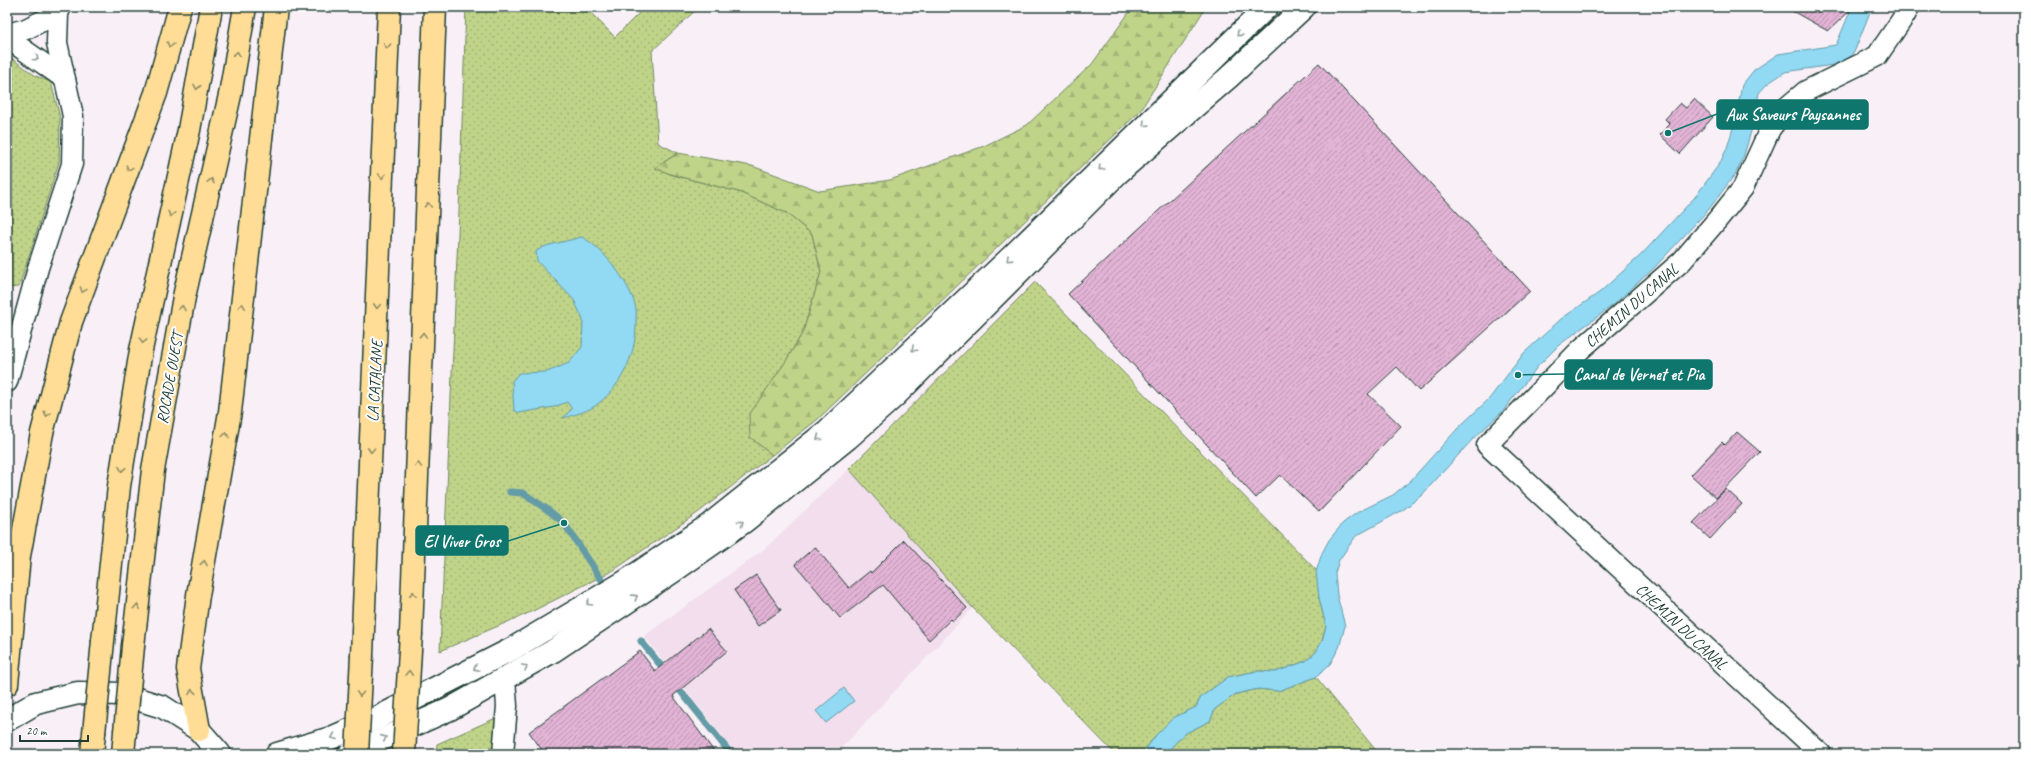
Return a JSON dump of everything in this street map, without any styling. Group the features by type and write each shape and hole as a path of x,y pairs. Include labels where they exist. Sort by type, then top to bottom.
{"highway":[{"path":"7,684 19,556 42,433 71,322 156,93 180,7"},
{"name":"ROCADE OUEST","path":"93,744 119,486 141,350 189,130 211,7"},
{"name":"ROCADE OUEST","path":"123,754 133,646 154,462 184,297 230,95 245,7"},
{"path":"198,730 188,669 198,595 230,412 276,7"},
{"name":"LA CATALANE","path":"357,754 389,7"},
{"path":"404,754 411,633 435,7"}],"main road":[{"path":"277,754 331,738 377,718 512,650 623,583 709,525 827,431 1011,257 1267,7"},
{"path":"349,754 450,709 553,651 675,570 745,520 848,438 896,395 1118,173 1229,77 1304,7"},
{"path":"7,720 36,703 78,692 121,694 163,707 198,730 220,754"}],"street":[{"name":"CHEMIN DU CANAL","path":"1822,754 1486,445 1580,350 1682,261 1718,220 1743,188 1770,129 1787,107 1806,91 1877,56 1909,7"},
{"path":"7,34 26,30 60,10"},
{"path":"7,382 38,268 72,164 73,116 57,43 60,10"},
{"path":"7,38 65,79"},
{"path":"503,754 507,706 505,679"}],"shaded area":[{"path":"849,469 973,608 836,754 736,754 644,636 763,550"}],"green space":[{"path":"466,7 585,7 615,37 645,7 699,7 652,51 658,143 678,153 655,168 673,175 739,192 786,213 812,234 821,272 803,332 786,361 750,437 772,455 699,512 614,570 531,612 440,651 459,211"},
{"path":"1133,7 1206,7 1140,111 817,420 772,455 750,437 749,415 786,361 803,332 821,272 812,234 786,213 739,192 673,175 655,168 678,153 752,166 820,191 890,180 984,146 1027,125 1092,64"},
{"path":"7,55 36,76 51,82 60,118 59,162 19,287 7,288"},
{"path":"1035,282 1317,571 1319,598 1326,626 1322,641 1316,652 1306,661 1276,672 1257,671 1228,677 1201,697 1196,707 1173,718 1157,734 1142,754 1115,754 973,608 849,469"},
{"path":"1316,677 1379,754 1165,754 1184,734 1210,721 1215,709 1236,694 1258,689 1278,691"},
{"path":"496,718 493,754 436,754 437,744"}],"water":[{"path":"1852,7 1872,7 1855,50 1850,57 1843,62 1833,65 1785,72 1767,84 1759,93 1753,125 1744,155 1736,173 1709,209 1655,267 1612,306 1559,345 1538,366 1503,411 1472,440 1422,495 1403,510 1356,536 1339,560 1335,573 1337,595 1345,626 1339,648 1330,664 1316,677 1278,691 1258,689 1236,694 1215,709 1210,721 1184,734 1165,754 1142,754 1157,734 1173,718 1196,707 1201,697 1228,677 1257,671 1276,672 1306,661 1316,652 1322,641 1326,626 1319,598 1316,572 1322,553 1329,540 1343,523 1358,512 1393,495 1410,481 1459,427 1489,399 1524,353 1561,319 1600,292 1642,254 1695,197 1720,163 1727,148 1735,121 1742,85 1754,70 1778,54 1836,45"},
{"path":"582,237 598,249 614,266 632,296 636,307 636,332 631,355 622,376 615,386 608,395 591,408 563,418 572,409 567,402 554,407 519,413 514,410 512,381 519,373 547,372 569,363 582,347 583,320 574,300 537,261 536,251 546,246"},
{"path":"844,688 854,701 826,723 816,711"}],"building":[{"path":"1785,7 1854,7 1828,31"},
{"path":"1319,63 1530,291 1419,391 1397,367 1368,394 1401,426 1319,512 1280,475 1256,498 1068,294"},
{"path":"1694,99 1713,117 1680,154 1660,135 1670,124 1665,119 1680,103 1686,108"},
{"path":"1737,432 1760,452 1716,498 1691,475 1722,442 1725,445"},
{"path":"1726,489 1742,504 1710,539 1693,523"},
{"path":"904,540 967,608 953,621 951,619 929,640 883,585 840,618 795,564 815,547 849,588 870,571 871,573"},
{"path":"756,575 781,610 758,626 734,590"},
{"path":"708,629 727,651 673,696 716,754 545,754 529,732 640,651 655,671"}],"waterway":[{"path":"510,492 523,493 564,523 601,579"},
{"path":"641,641 666,672"},
{"path":"675,684 731,754"}],"place":[{"name":"Aux Saveurs Paysannes","path":"1668,133"},
{"name":"Canal de Vernet et Pia","path":"1518,375"},
{"name":"El Viver Gros","path":"564,523"}]}
